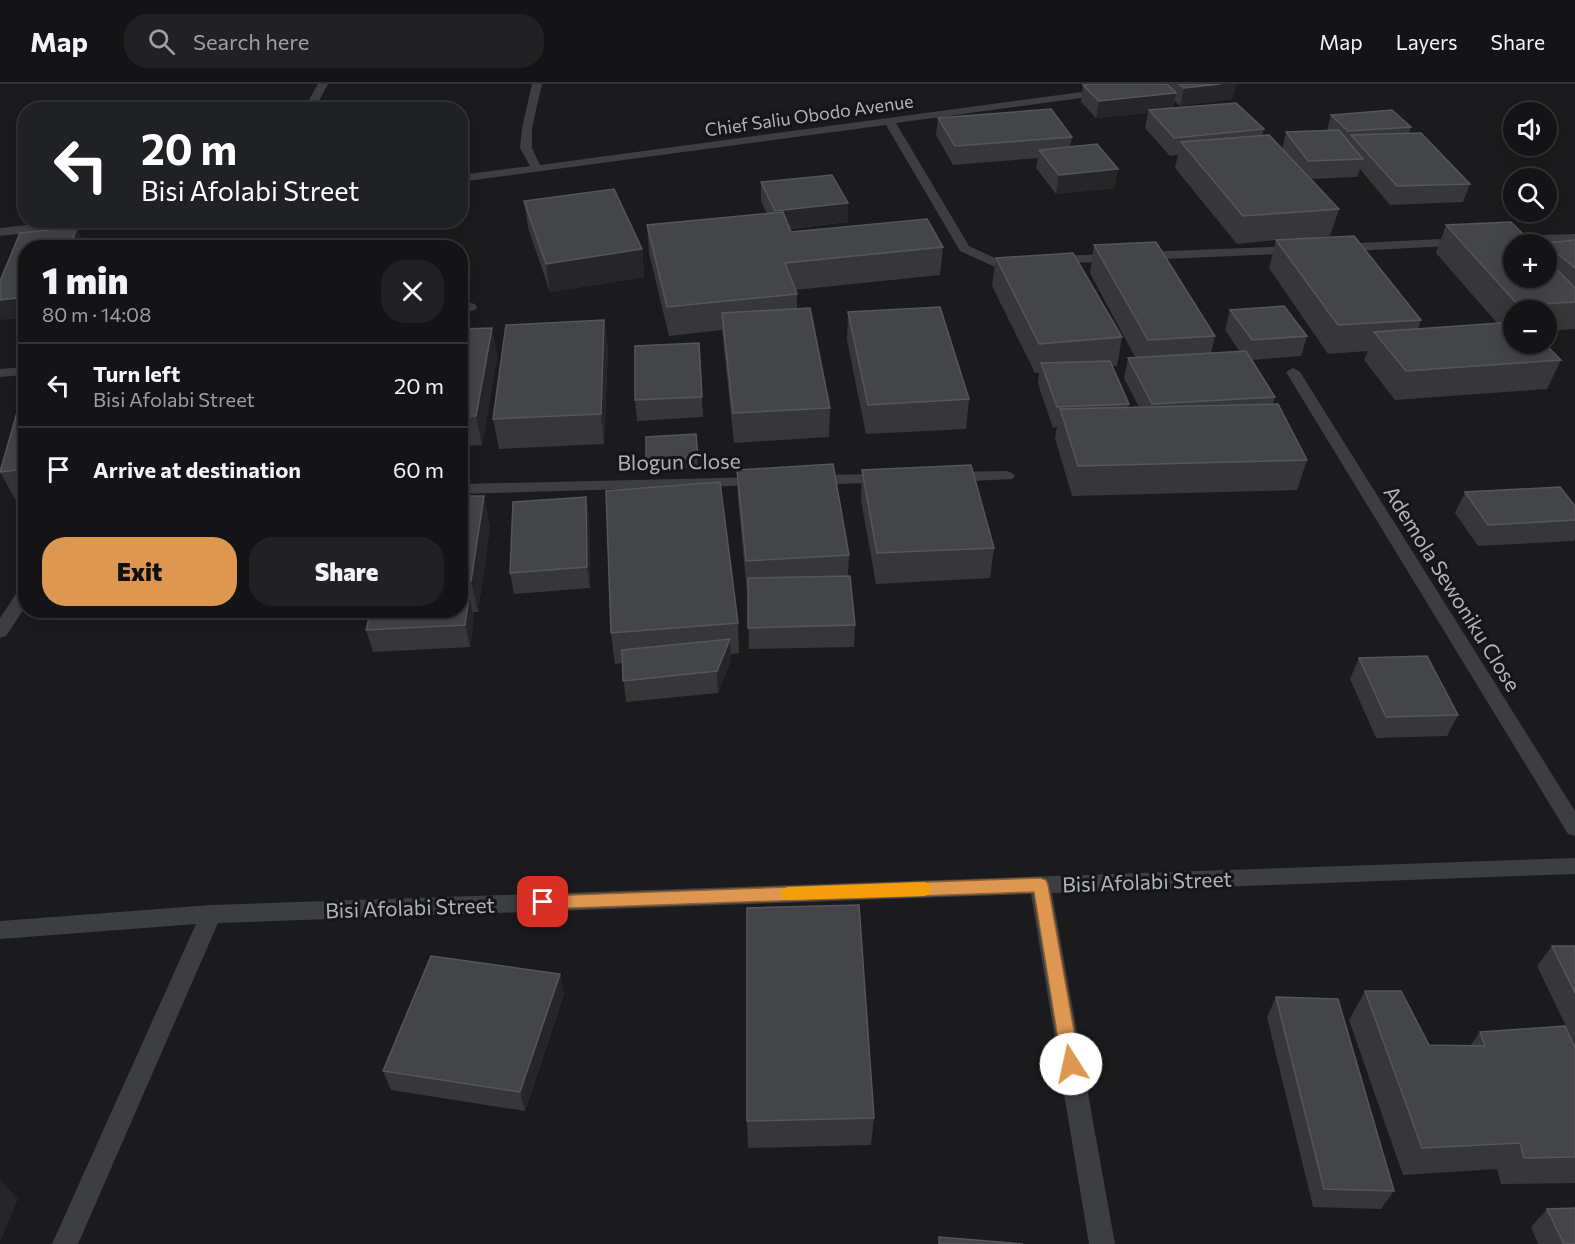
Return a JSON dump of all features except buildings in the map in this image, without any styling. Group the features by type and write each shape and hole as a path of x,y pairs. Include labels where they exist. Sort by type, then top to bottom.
{"street":[{"path":"313,102 323,84"},
{"path":"537,84 527,128 526,148 537,169"},
{"name":"Chief Saliu Obodo Avenue","path":"468,178 1115,91"},
{"path":"890,123 964,248 995,263 1575,238"},
{"path":"0,232 37,228"},
{"path":"0,374 18,372"},
{"name":"Ademola Sewoniku Close","path":"1293,372 1575,828"},
{"path":"936,477 1007,476"},
{"name":"Blogun Close","path":"468,489 900,478"},
{"path":"0,632 18,604"},
{"name":"Bisi Afolabi Street","path":"0,930 211,914 1575,866"},
{"path":"1040,885 1102,1244"},
{"path":"65,1244 211,914"}],"slow traffic":[{"path":"788,894 924,889"}],"route":[{"path":"543,902 1040,885 1071,1064"}]}
